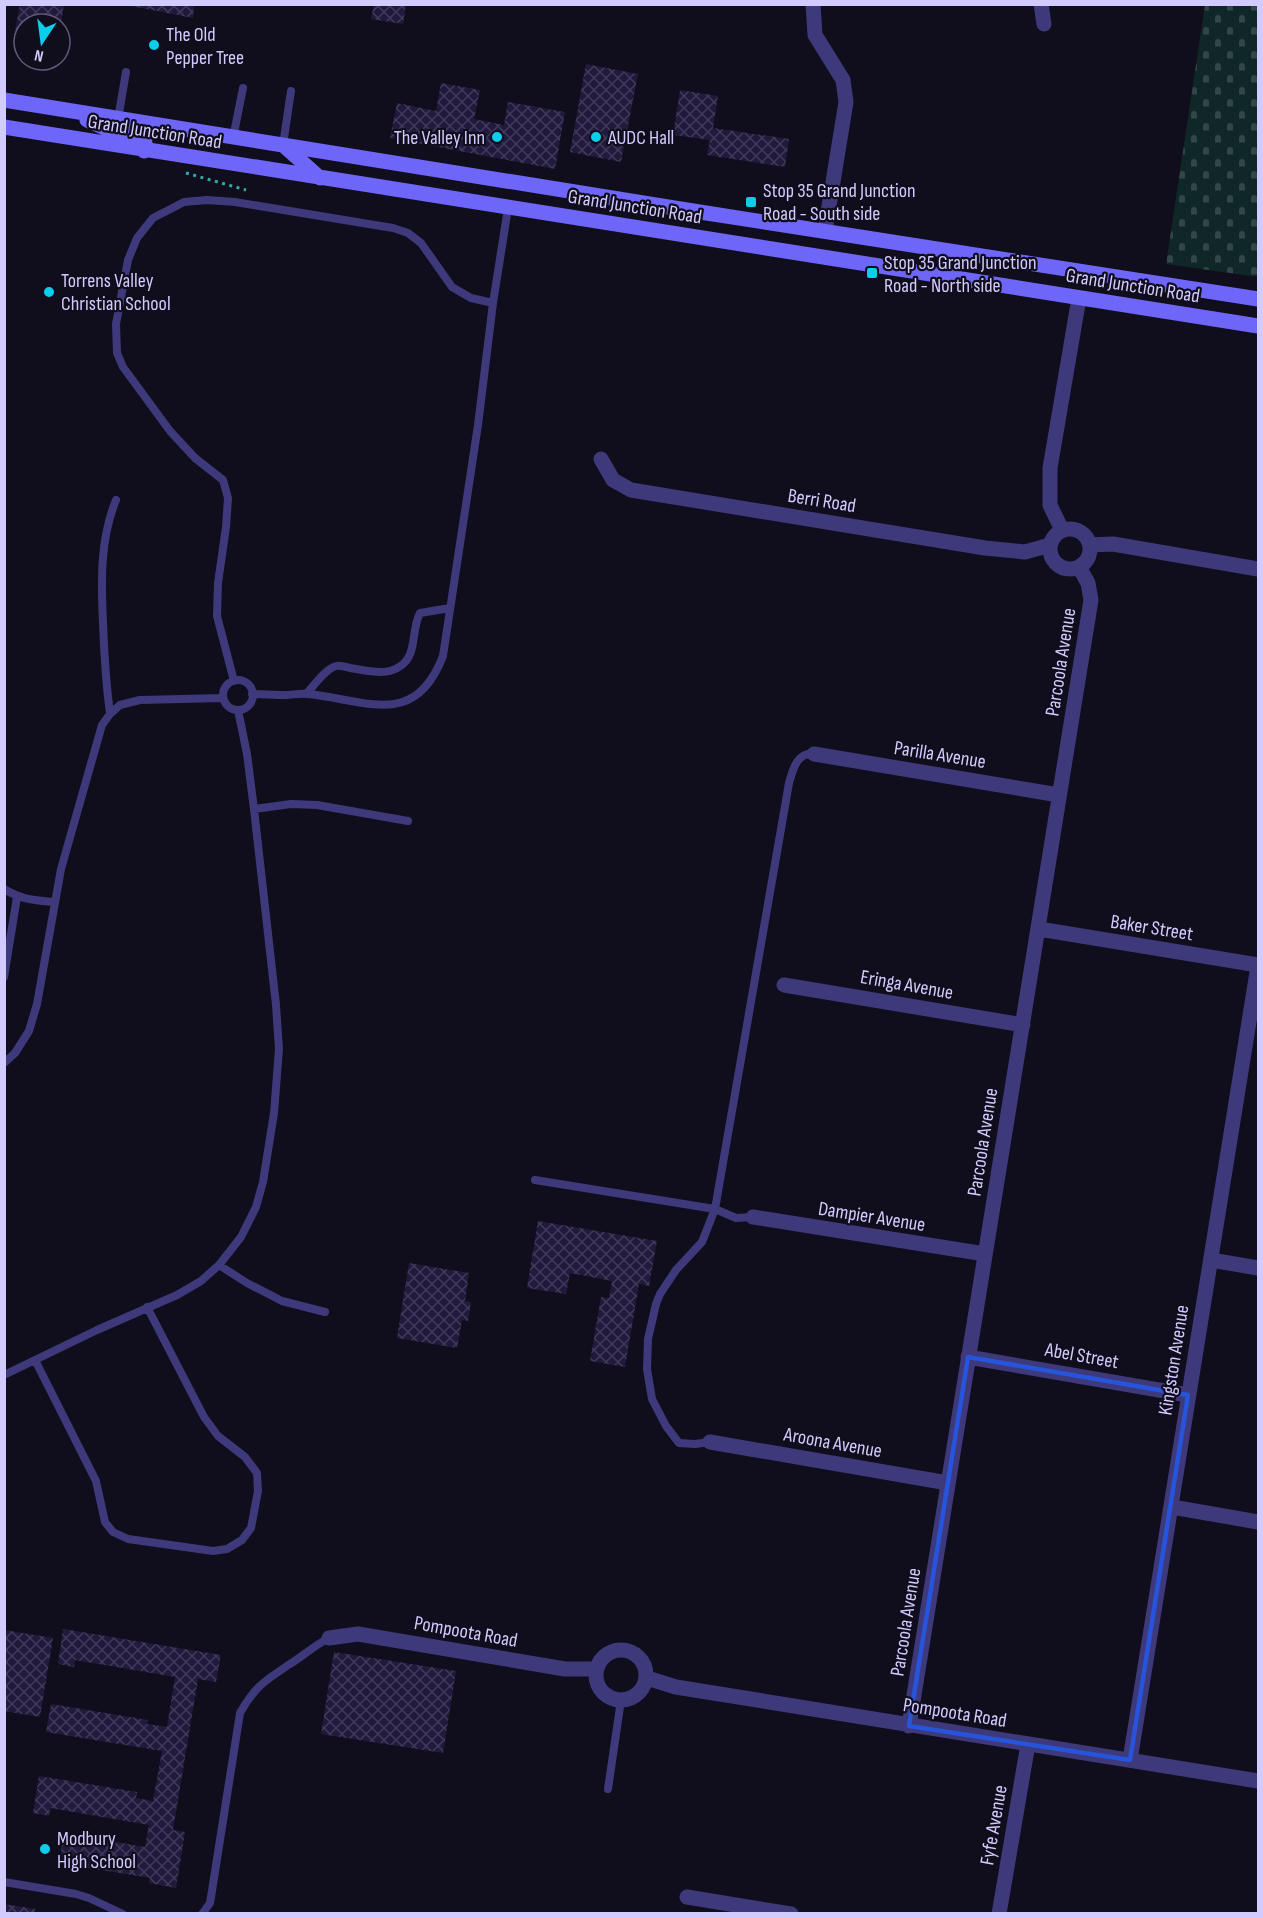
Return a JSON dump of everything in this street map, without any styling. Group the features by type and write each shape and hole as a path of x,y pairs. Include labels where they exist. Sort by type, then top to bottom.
{"main road":[{"name":"Grand Junction Road","path":"4,100 68,112 1258,299"},
{"path":"68,112 109,130 137,136 145,144 144,151"},
{"name":"Grand Junction Road","path":"4,127 1258,326"},
{"path":"209,161 233,138"},
{"path":"283,145 320,178"},
{"path":"507,208 513,181"},
{"path":"821,256 825,231"},
{"path":"1079,298 1082,272"}],"street":[{"path":"813,4 814,35 843,80 846,102 825,231"},
{"path":"1041,4 1044,24"},
{"path":"1062,531 1050,505 1050,468 1079,298"},
{"name":"Berri Road","path":"601,459 613,480 632,490 985,548 1025,552 1050,545"},
{"path":"1076,529 1083,533 1090,545 1088,559 1079,567 1072,569 1060,567 1052,556 1050,545 1062,531 1076,529"},
{"path":"1090,545 1113,544 1258,569"},
{"name":"Parcoola Avenue","path":"909,1726 1091,600 1088,583 1079,567"},
{"name":"Parilla Avenue","path":"814,754 1059,795"},
{"name":"Baker Street","path":"1039,929 1258,966"},
{"name":"Kingston Avenue","path":"1130,1760 1188,1395 1253,1029 1258,966"},
{"name":"Eringa Avenue","path":"784,985 1023,1025"},
{"name":"Dampier Avenue","path":"753,1217 985,1254"},
{"path":"1211,1260 1258,1268"},
{"name":"Abel Street","path":"968,1357 1188,1395"},
{"name":"Aroona Avenue","path":"710,1442 948,1483"},
{"path":"1172,1507 1258,1522"},
{"name":"Pompoota Road","path":"329,1638 358,1634 565,1669 596,1669"},
{"path":"614,1651 628,1651 643,1661 646,1678 641,1692 634,1697 626,1701 614,1700 599,1689 596,1669 606,1654 614,1651"},
{"name":"Pompoota Road","path":"646,1678 676,1687 1258,1781"},
{"name":"Fyfe Avenue","path":"999,1914 1028,1744"},
{"path":"687,1897 791,1914"}],"lane":[{"path":"118,119 126,72"},
{"path":"233,138 243,88"},
{"path":"283,145 291,91"},
{"path":"234,681 217,616 218,583 228,498 223,480 195,458 170,431 123,367 117,353 116,324 121,295 128,260 137,238 153,218 184,202 207,200 235,202 393,228 408,233 421,243 452,287 471,298 493,303"},
{"path":"252,694 306,694 364,704 391,705 411,700 437,673 443,656 478,425 507,208"},
{"path":"110,714 105,676 101,571 108,519 116,500"},
{"path":"306,694 329,669 338,666 381,673 393,670 405,663 411,654 415,622 420,613 450,608"},
{"path":"234,681 244,682 252,694 250,704 243,709 228,707 223,698 225,688 234,681"},
{"path":"4,1063 15,1053 29,1031 37,1004 61,869 102,726 120,705 140,700 223,698"},
{"path":"4,1375 177,1295 201,1281 219,1265 241,1237 256,1207 267,1161 276,1096 279,1049 254,809 247,754 238,710"},
{"path":"710,1442 679,1443 671,1434 652,1399 646,1353 660,1294 676,1270 702,1242 715,1209 758,972 789,783 793,768 800,758 808,753 814,754"},
{"path":"254,809 291,804 317,805 408,821"},
{"path":"4,889 17,897 54,902"},
{"path":"4,977 17,897"},
{"path":"535,1180 715,1209 736,1218 753,1217"},
{"path":"219,1265 282,1301 325,1311"},
{"path":"35,1359 96,1482 105,1522 113,1532 128,1539 213,1551 227,1549 242,1540 251,1528 258,1491 257,1473 245,1457 218,1436 204,1417 147,1307"},
{"path":"202,1914 212,1897 240,1713 249,1696 259,1686 317,1644 329,1638"},
{"path":"608,1789 621,1700"},
{"path":"4,1882 76,1894 123,1914"}],"path":[{"path":"179,156 177,170 204,180 249,190"}],"highlighted area":[{"path":"968,1357 1188,1395 1130,1760 909,1726"}],"green space":[{"path":"1205,5 1258,6 1258,277 1166,264"}],"building":[{"path":"20,4 64,4 63,12 19,12"},
{"path":"121,4 194,4 193,18"},
{"path":"374,4 406,4 403,24 371,19"},
{"path":"586,64 638,74 621,162 570,152"},
{"path":"441,83 480,90 474,119 504,125 508,102 565,112 555,169 390,138 397,103 436,111"},
{"path":"680,90 718,96 713,128 789,139 785,167 707,155 710,140 673,135"},
{"path":"538,1221 657,1241 649,1286 639,1284 625,1367 590,1361 601,1297 609,1298 612,1281 570,1273 566,1294 527,1288"},
{"path":"409,1263 469,1273 465,1301 471,1302 468,1321 462,1320 457,1348 397,1338"},
{"path":"63,1629 221,1655 216,1682 198,1679 173,1830 185,1832 176,1888 149,1883 150,1878 59,1863 64,1833 145,1847 149,1825 50,1808 49,1816 33,1813 39,1776 137,1792 136,1798 153,1801 162,1751 46,1732 51,1704 148,1720 147,1724 167,1727 175,1677 75,1660 74,1667 58,1664"},
{"path":"4,1630 53,1638 40,1717 4,1711"},
{"path":"334,1652 456,1671 443,1753 321,1734"},
{"path":"4,1904 35,1909 35,1914 4,1914"}],"place":[{"name":"The Old Pepper Tree","path":"154,45"},
{"name":"The Valley Inn","path":"497,137"},
{"name":"AUDC Hall","path":"596,137"},
{"name":"Stop 35 Grand Junction Road - South side","path":"751,202"},
{"name":"Stop 35 Grand Junction Road - North side","path":"872,273"},
{"name":"Torrens Valley Christian School","path":"49,292"},
{"name":"Modbury High School","path":"45,1849"}]}
